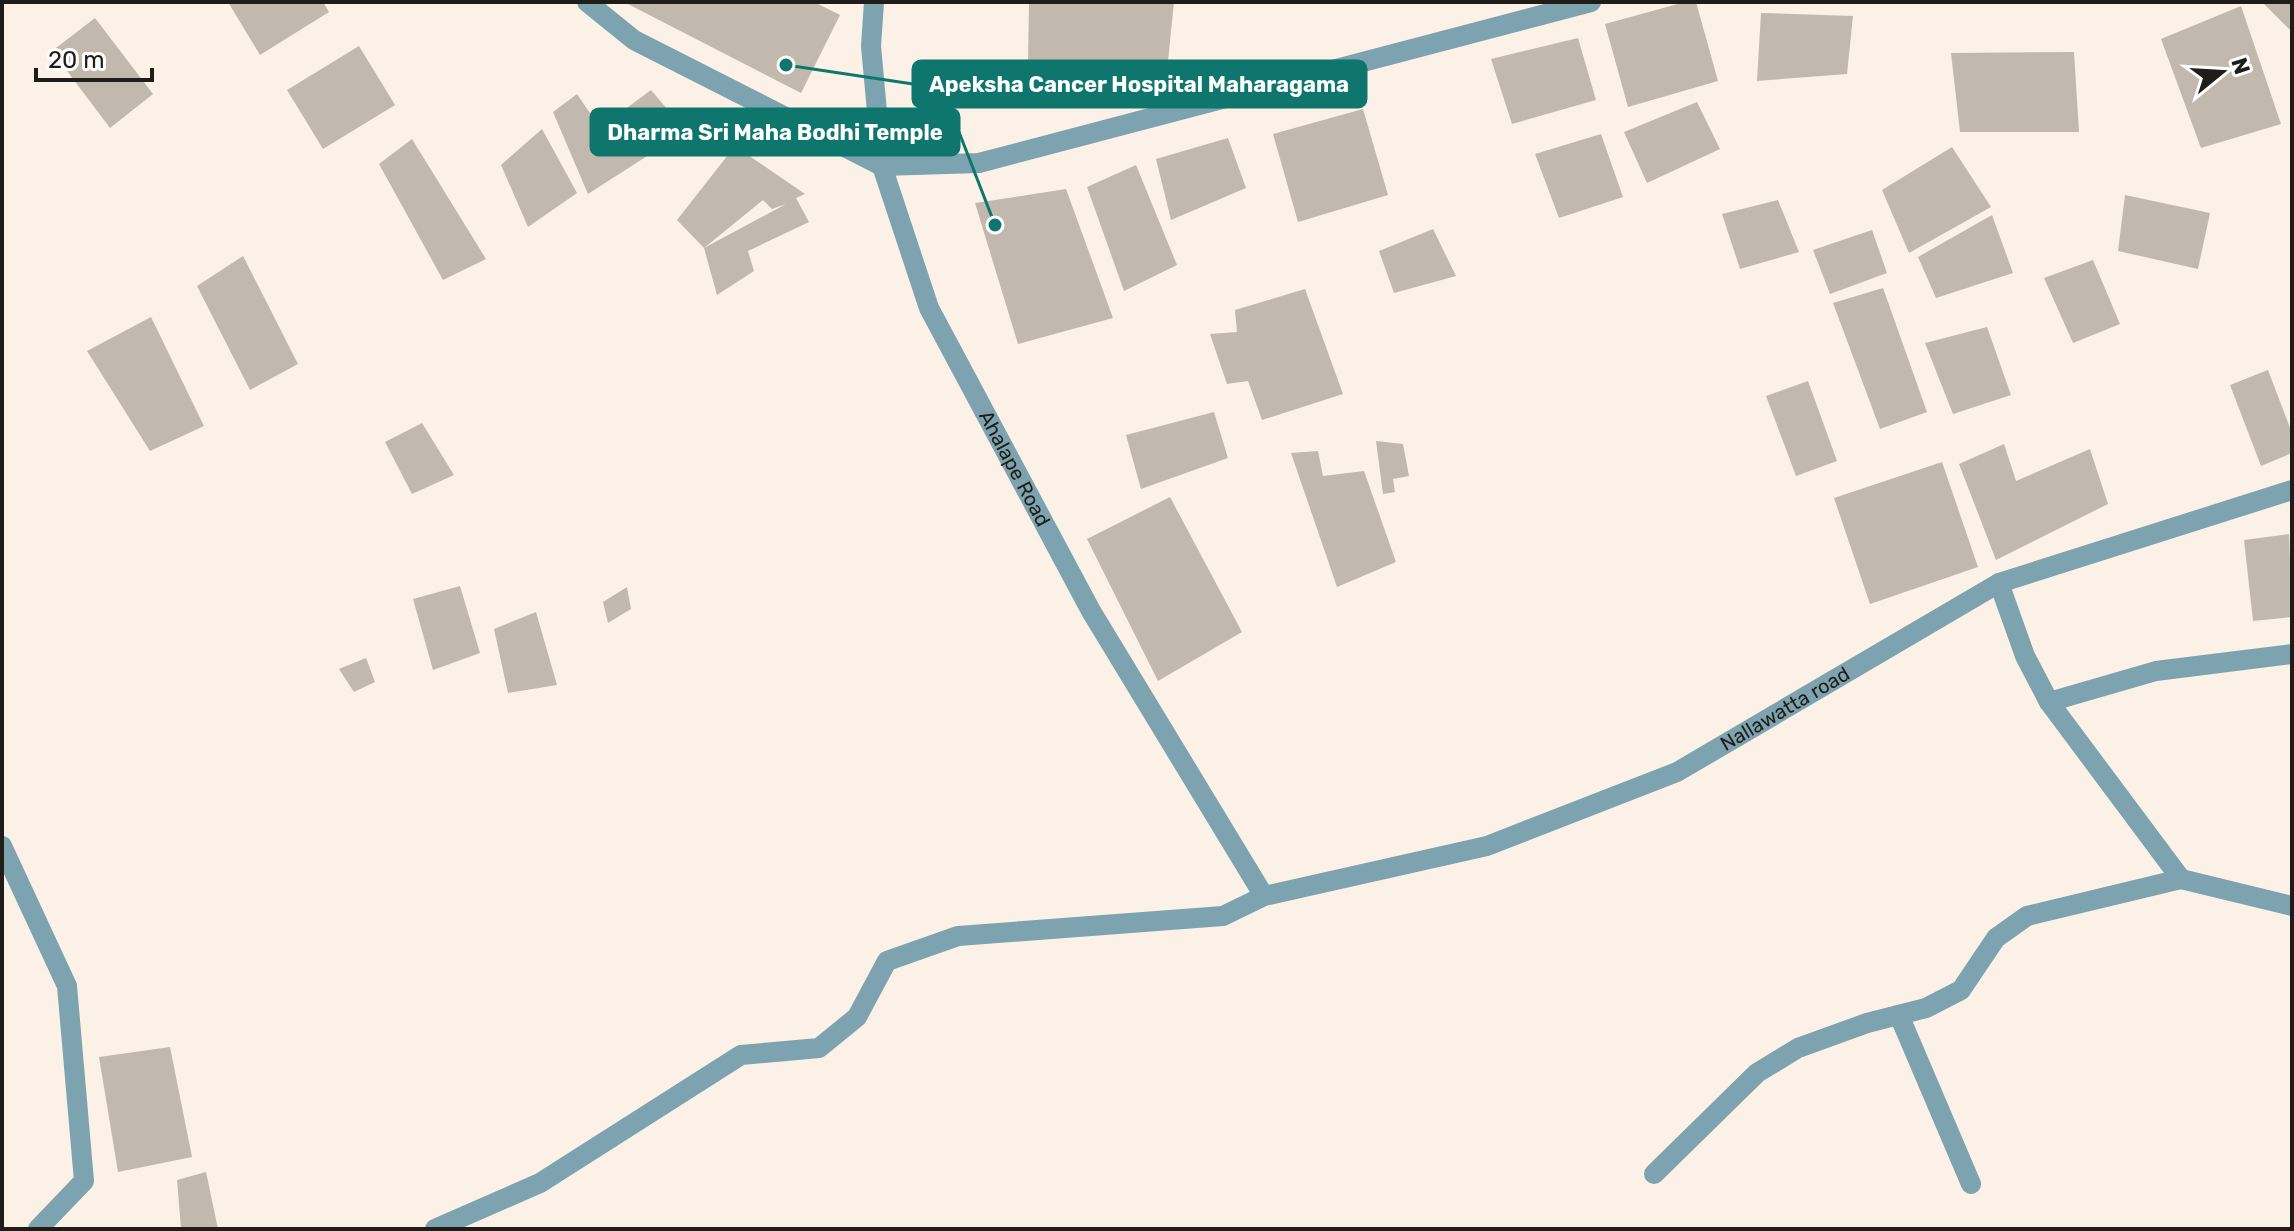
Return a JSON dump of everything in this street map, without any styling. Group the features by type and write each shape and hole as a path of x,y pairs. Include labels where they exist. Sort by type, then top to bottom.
{"street":[{"path":"587,2 634,40 882,166 979,163 1591,2"},
{"name":"Ahalape Road","path":"874,2 871,46 882,166 929,308 1091,611 1264,896"},
{"name":"Nallawatta road","path":"435,1229 540,1183 741,1055 819,1048 857,1017 887,961 958,936 1223,916 1264,896 1487,846 1677,772 1999,583 2292,490"},
{"path":"1999,583 2025,656 2049,702 2181,879"},
{"path":"2049,702 2156,671 2292,654"},
{"path":"2,846 67,986 84,1181 38,1229"},
{"path":"1654,1174 1757,1073 1798,1048 1926,1008 1961,990 1996,938 2027,916 2181,879 2292,906"},
{"path":"1899,1015 1971,1184"}],"building":[{"path":"228,2 323,2 329,12 260,55"},
{"path":"624,2 814,2 840,15 801,93"},
{"path":"1029,2 1174,2 1167,71 1028,64"},
{"path":"1685,2 1696,2 1718,81 1628,107 1605,24"},
{"path":"2262,2 2292,2 2292,32"},
{"path":"2241,6 2281,124 2201,148 2161,39"},
{"path":"1761,13 1853,16 1847,74 1757,81"},
{"path":"95,18 153,94 110,128 52,51"},
{"path":"1578,38 1596,100 1512,124 1491,59"},
{"path":"359,46 395,105 323,149 287,90"},
{"path":"2074,52 2079,132 1960,132 1951,53"},
{"path":"651,90 686,131 588,194 553,112 577,94 600,128"},
{"path":"1697,102 1720,149 1647,183 1624,132"},
{"path":"1363,109 1388,195 1298,222 1273,134"},
{"path":"542,129 577,193 528,227 501,165"},
{"path":"1601,134 1623,197 1559,218 1535,154"},
{"path":"1228,138 1246,188 1171,220 1156,159"},
{"path":"412,139 486,259 443,280 379,164"},
{"path":"735,146 805,194 796,198 809,222 748,251 754,271 717,295 704,248 677,220","holes":["763,200 772,209 786,204 704,248"]},
{"path":"1952,147 1991,207 1909,253 1882,190"},
{"path":"1136,165 1177,265 1124,291 1087,187"},
{"path":"1066,189 1113,318 1018,344 975,203"},
{"path":"2125,195 2210,213 2198,269 2118,251"},
{"path":"1778,200 1799,252 1740,269 1722,214"},
{"path":"1992,215 2013,273 1936,298 1918,257"},
{"path":"1433,229 1456,276 1394,293 1379,251"},
{"path":"1872,230 1887,273 1830,294 1813,250"},
{"path":"243,256 298,364 250,390 197,286"},
{"path":"2093,260 2120,324 2073,343 2044,278"},
{"path":"1883,288 1927,412 1880,429 1833,303"},
{"path":"1305,289 1343,394 1262,420 1248,381 1227,384 1210,334 1237,332 1235,310"},
{"path":"151,317 204,426 150,451 87,351"},
{"path":"1987,327 2011,395 1953,414 1925,343"},
{"path":"2268,370 2292,433 2292,453 2261,466 2230,385"},
{"path":"1808,381 1837,461 1796,476 1766,396"},
{"path":"1214,412 1228,458 1141,489 1126,435"},
{"path":"422,423 454,475 412,494 385,442"},
{"path":"1376,441 1403,444 1409,476 1393,479 1395,492 1383,494"},
{"path":"2004,444 2016,481 2090,449 2108,504 1996,560 1959,464"},
{"path":"1318,451 1323,476 1364,471 1396,562 1337,587 1291,453"},
{"path":"1942,462 1978,567 1870,604 1834,498"},
{"path":"1170,497 1242,632 1158,681 1087,539"},
{"path":"2289,534 2292,617 2253,621 2244,540"},
{"path":"460,586 480,653 433,670 413,599"},
{"path":"627,587 631,609 608,623 603,602"},
{"path":"536,612 557,685 508,693 494,629"},
{"path":"366,658 375,682 354,692 339,669"},
{"path":"170,1047 192,1157 118,1172 99,1057"},
{"path":"206,1172 218,1229 181,1229 177,1180"}],"place":[{"name":"Apeksha Cancer Hospital Maharagama","path":"786,65"},
{"name":"Dharma Sri Maha Bodhi Temple","path":"995,225"}]}
